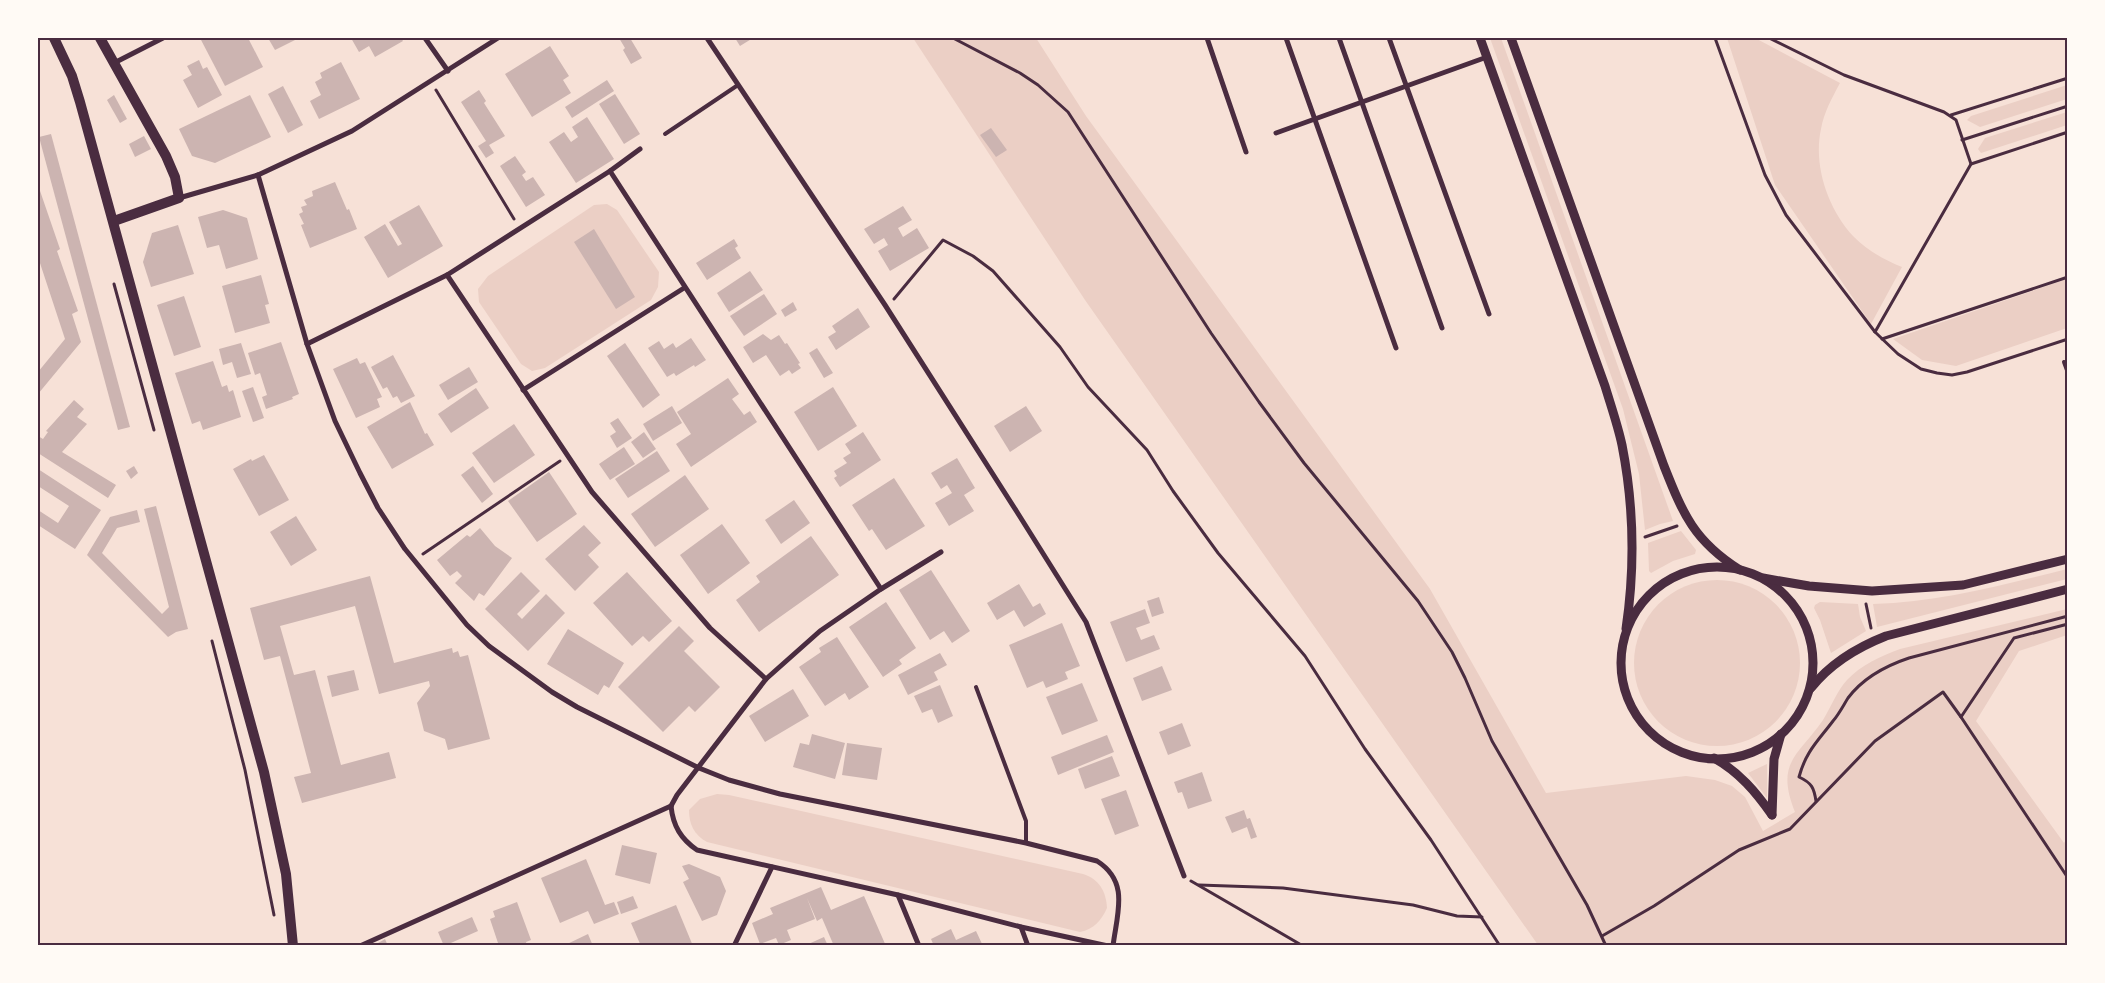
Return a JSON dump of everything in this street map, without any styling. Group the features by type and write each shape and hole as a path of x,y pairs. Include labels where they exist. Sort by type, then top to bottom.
{"main road":[{"path":"54,38 72,76 80,102 264,772 286,874 293,946"},
{"path":"100,38 166,156 175,178 179,198 114,221"}],"street":[{"path":"114,63 163,38"},
{"path":"425,38 448,71"},
{"path":"179,198 258,175 352,131 498,38"},
{"path":"707,38 885,305 1086,622 1184,876"},
{"path":"1207,38 1246,152"},
{"path":"1286,38 1396,348"},
{"path":"1339,38 1442,328"},
{"path":"1390,38 1490,314"},
{"path":"1480,38 1605,386 1622,444 1629,489 1632,526 1632,592 1622,668 1629,700 1645,726 1669,745 1684,752 1714,758 1734,758 1748,754 1762,748 1781,733 1796,718 1804,706 1810,691 1814,662 1810,637 1805,623 1788,599 1777,589 1747,574 1708,546 1681,511 1511,38"},
{"path":"1276,134 1488,57"},
{"path":"307,344 447,275 610,171 640,149"},
{"path":"610,171 880,589"},
{"path":"258,175 307,344 335,421 356,466 378,508 414,560 467,625 489,646 531,677 577,707 699,768 729,780 780,794 1026,843 1090,858 1106,866 1118,884 1120,895 1113,946"},
{"path":"447,275 592,492 710,628 766,679"},
{"path":"523,390 684,288"},
{"path":"941,552 880,589 820,631 766,679 677,795 671,806 672,818 678,832 686,842 697,850 898,895 1021,927 1108,946"},
{"path":"1626,629 1631,615 1640,602 1664,583 1680,574 1700,569 1714,568 1809,586 1872,591 1963,585 2068,559"},
{"path":"1810,691 1836,665 1865,644 1886,636 2068,589"},
{"path":"1714,758 1739,775 1756,792 1772,815 1774,759 1781,733"},
{"path":"360,946 671,806"},
{"path":"734,946 772,866"},
{"path":"898,895 919,946"},
{"path":"1021,927 1028,946"}],"lane":[{"path":"665,134 738,85"},
{"path":"2064,362 2068,373"},
{"path":"976,687 1026,821 1026,843"}],"path":[{"path":"953,38 1020,73 1038,85 1068,112 1211,334 1259,402 1304,463 1418,601 1452,652 1492,741 1587,905 1606,946"},
{"path":"1715,38 1765,175 1786,215 1875,332 1908,362 1920,369 1936,374 1952,375 1967,372 2067,339"},
{"path":"1769,38 1844,75 1951,115 1956,120 1971,164"},
{"path":"1951,115 2068,78"},
{"path":"431,82 520,228"},
{"path":"1962,140 2068,106"},
{"path":"1875,332 1971,164 2068,132"},
{"path":"885,305 894,299 944,240 973,256 993,271 1060,347 1088,387 1147,450 1218,553 1305,656 1365,749 1431,840 1483,917 1500,946"},
{"path":"1882,339 2068,277"},
{"path":"114,284 154,432"},
{"path":"414,560 567,456"},
{"path":"1645,537 1677,526"},
{"path":"1866,604 1871,629"},
{"path":"1816,802 1814,788 1808,781 1799,777 1803,764 1816,741 1848,699 1867,679 1887,666 1909,658 2068,616"},
{"path":"1961,717 2014,638 2068,624"},
{"path":"210,634 245,770 276,923"},
{"path":"1942,692 1961,717 2068,878"},
{"path":"1184,876 1303,946"},
{"path":"1199,886 1292,890 1412,905 1457,916 1483,917"}],"shaded area":[{"path":"913,38 1036,38 1086,116 1430,589 1546,793 1686,776 1715,780 1732,786 1745,797 1763,831 1795,812 1787,782 1788,770 1792,761 1823,720 1843,684 1865,665 1900,649 2067,609 2067,635 2019,651 1976,721 2064,843 2067,838 2067,945 1538,945 1085,300"},
{"path":"1490,38 1501,38 1673,521 1645,530 1639,474 1623,409"},
{"path":"1727,38 1755,38 1840,83 1826,111 1821,129 1819,158 1825,186 1836,213 1853,236 1876,254 1902,267 1871,324 1775,185"},
{"path":"2067,85 2067,99 1980,127 1967,120 1971,116"},
{"path":"2067,112 2067,125 1981,153 1978,149 1985,138"},
{"path":"607,204 617,210 659,272 658,287 651,300 545,368 532,371 521,364 479,302 478,289 488,276 594,205"},
{"path":"2067,279 2067,328 1956,366 1922,360 1893,339"},
{"path":"1681,531 1696,550 1695,554 1673,561 1651,573 1649,571 1648,543"},
{"path":"2067,569 2067,579 1877,627 1873,604 1898,603 1947,596 1995,587"},
{"path":"1717,580 1741,584 1756,590 1781,611 1790,624 1796,639 1800,663 1796,687 1790,702 1769,727 1756,736 1741,742 1717,746 1693,742 1678,736 1653,715 1644,702 1638,687 1634,663 1638,639 1644,624 1665,599 1678,590 1693,584"},
{"path":"1820,602 1858,604 1860,617 1866,631 1831,653 1814,608"},
{"path":"1767,764 1767,798 1748,773"},
{"path":"717,794 729,795 1083,874 1089,876 1101,886 1107,908 1096,924 1080,932 707,842 693,829 689,810 700,799"}],"building":[{"path":"200,38 248,38 263,67 225,86"},
{"path":"268,38 299,38 275,50"},
{"path":"351,38 401,38 403,41 375,57 369,46 359,52"},
{"path":"619,38 630,38 642,58 631,64"},
{"path":"735,38 753,38 740,46"},
{"path":"550,46 569,76 563,80 571,93 532,117 505,74"},
{"path":"199,60 203,69 207,67 222,95 198,108 183,80 192,75 187,66"},
{"path":"341,62 360,99 319,119 310,101 321,95 315,82 322,78 320,73"},
{"path":"607,80 614,91 572,118 565,107"},
{"path":"283,86 303,125 288,133 268,94"},
{"path":"479,90 486,101 484,103 505,136 489,145 494,153 486,158 478,146 486,141 461,102"},
{"path":"615,94 640,134 624,144 599,104"},
{"path":"114,95 127,119 120,123 107,100"},
{"path":"250,95 271,137 215,163 192,156 179,129"},
{"path":"587,117 614,159 576,183 549,142 564,132 571,142 578,137 572,127"},
{"path":"991,128 1007,150 996,157 980,135"},
{"path":"51,134 130,427 118,430 39,137"},
{"path":"144,136 151,149 135,157 129,144"},
{"path":"515,156 526,172 522,175 526,181 533,177 545,195 526,207 500,166"},
{"path":"335,182 357,229 310,248 301,225 304,224 299,214 303,212 301,207 307,205 304,200 313,196 312,191"},
{"path":"38,185 60,249 57,251 78,311 72,314 81,342 38,394 38,372 65,339 38,257"},
{"path":"419,205 443,246 388,278 364,237 385,224 398,246 402,244 389,222"},
{"path":"903,206 912,220 898,228 903,237 917,228 929,248 890,271 878,251 888,245 884,238 874,244 864,229"},
{"path":"223,210 247,218 258,259 226,269 219,245 207,248 198,217"},
{"path":"178,225 194,274 151,287 143,262 152,233"},
{"path":"594,229 635,297 616,309 574,242"},
{"path":"734,239 738,246 735,248 741,258 707,280 696,263"},
{"path":"750,271 763,290 729,312 717,293"},
{"path":"261,275 269,304 265,305 270,323 235,333 222,286"},
{"path":"764,294 777,314 744,336 730,316"},
{"path":"184,296 201,347 174,356 157,305"},
{"path":"793,302 797,310 785,317 781,310"},
{"path":"858,308 870,327 836,350 828,337 836,332 832,326"},
{"path":"763,334 771,340 779,335 785,344 787,343 800,363 798,364 801,368 792,374 789,370 780,376 766,355 753,363 743,347"},
{"path":"691,338 706,360 676,376 674,373 667,377 648,348 659,341 664,349 673,343 676,348"},
{"path":"281,342 299,394 292,397 293,399 266,409 262,397 267,395 260,373 255,375 248,353"},
{"path":"241,343 251,374 237,378 232,362 223,365 219,349"},
{"path":"625,343 660,395 643,408 607,356"},
{"path":"817,348 833,373 824,378 809,353"},
{"path":"393,355 415,396 401,403 397,396 393,398 387,387 383,389 371,367"},
{"path":"357,358 360,364 365,362 382,397 377,399 380,407 356,418 333,369"},
{"path":"213,361 222,387 227,385 229,392 233,390 241,417 203,430 200,421 192,424 175,373"},
{"path":"469,367 478,382 448,400 439,385"},
{"path":"728,378 739,394 732,399 744,415 750,411 757,422 691,467 676,444 691,434 677,412"},
{"path":"253,387 264,418 253,422 242,391"},
{"path":"833,387 857,426 818,451 794,412"},
{"path":"476,388 489,408 451,433 438,414"},
{"path":"74,400 84,409 77,417 87,424 62,452 116,485 108,498 38,453 38,436 43,439 48,432 46,431"},
{"path":"410,402 425,434 427,433 434,445 392,469 367,427"},
{"path":"672,406 682,423 653,441 643,424"},
{"path":"1026,406 1042,431 1010,452 994,426"},
{"path":"618,418 632,438 617,448 610,436 616,432 610,423"},
{"path":"514,424 535,455 494,483 472,453"},
{"path":"644,432 656,449 643,458 631,442"},
{"path":"863,432 881,460 840,487 834,478 837,476 834,471 847,463 843,458 851,453 845,444"},
{"path":"624,447 635,464 610,480 599,464"},
{"path":"657,451 670,471 628,498 615,479"},
{"path":"264,455 289,500 259,516 233,469 251,459 252,461"},
{"path":"957,458 975,488 964,495 974,511 949,526 935,503 952,493 947,485 941,489 931,473"},
{"path":"134,466 138,473 131,479 126,471"},
{"path":"473,466 493,494 482,503 461,475"},
{"path":"38,469 101,510 75,549 38,525 38,510 58,523 69,506 38,486"},
{"path":"549,472 577,514 537,542 508,501"},
{"path":"685,475 709,509 655,547 631,514"},
{"path":"894,478 925,526 886,550 872,529 869,531 852,505"},
{"path":"794,500 810,523 781,544 765,520"},
{"path":"156,506 188,629 176,632 168,637 87,555 110,517 137,510 140,522 117,528 102,553 162,614 169,607 144,509"},
{"path":"296,516 317,550 291,566 270,532"},
{"path":"722,524 750,563 708,594 680,555"},
{"path":"584,525 601,543 588,555 599,567 575,591 545,559"},
{"path":"480,528 495,546 512,558 484,596 479,593 474,601 455,583 462,576 457,571 450,576 437,560 467,535 470,537"},
{"path":"811,536 839,575 759,632 736,600 760,582 756,576"},
{"path":"931,570 970,631 952,643 944,631 930,640 899,590"},
{"path":"521,572 540,591 517,614 522,619 546,594 565,613 528,651 485,609"},
{"path":"627,572 672,621 649,642 643,636 632,646 593,603"},
{"path":"370,576 394,663 452,648 453,653 458,651 460,657 468,655 490,739 448,750 445,739 424,731 417,703 430,686 429,681 379,694 355,606 280,626 294,675 315,670 341,765 389,752 396,778 302,803 294,777 311,773 280,656 264,660 250,608"},
{"path":"1019,584 1033,607 1040,603 1046,614 1024,627 1014,610 997,620 987,603"},
{"path":"1159,597 1164,613 1152,617 1147,601"},
{"path":"886,602 916,648 899,660 902,664 883,677 849,627"},
{"path":"1145,609 1150,623 1136,628 1141,640 1154,635 1160,649 1126,662 1110,622"},
{"path":"1062,623 1080,666 1065,672 1068,679 1046,688 1043,681 1027,688 1009,645"},
{"path":"679,626 694,641 684,651 720,687 695,712 689,706 663,732 618,687"},
{"path":"568,629 624,663 609,688 604,685 598,695 547,664"},
{"path":"837,637 869,687 849,700 845,693 825,706 799,667 821,652 819,648"},
{"path":"940,653 947,665 934,672 938,680 908,695 898,675"},
{"path":"1162,666 1172,690 1142,701 1133,678"},
{"path":"354,670 359,690 332,697 327,676"},
{"path":"1082,683 1098,721 1062,735 1046,697"},
{"path":"940,685 953,716 938,723 932,709 922,713 914,696"},
{"path":"793,689 809,716 765,742 749,716"},
{"path":"1182,723 1191,746 1168,755 1159,732"},
{"path":"812,734 845,743 835,779 793,767 800,743 809,745"},
{"path":"1107,735 1114,752 1058,775 1051,757"},
{"path":"847,743 882,748 877,780 842,775"},
{"path":"1112,756 1120,776 1085,789 1078,769"},
{"path":"1202,772 1212,801 1188,809 1182,792 1178,793 1174,782"},
{"path":"1126,790 1139,826 1115,835 1101,799"},
{"path":"1244,810 1247,819 1250,818 1257,837 1251,839 1247,827 1232,833 1225,817"},
{"path":"622,845 657,853 650,884 615,875"},
{"path":"586,859 605,905 614,902 619,914 594,924 588,911 560,923 541,878"},
{"path":"689,864 720,877 726,891 717,915 702,921 683,882 689,879 682,866"},
{"path":"821,887 831,910 864,896 886,946 834,946 822,918 817,921 807,898 815,919 787,930 791,940 779,945 776,938 760,944 752,923 773,914 770,908"},
{"path":"633,896 638,908 621,914 617,902"},
{"path":"517,902 531,940 526,942 527,946 499,946 490,919 495,917 493,911"},
{"path":"676,905 693,946 641,946 631,923"},
{"path":"472,917 478,931 444,946 438,932"},
{"path":"951,929 956,940 976,931 983,946 934,946 931,939"},
{"path":"588,934 593,946 563,946"},
{"path":"824,937 828,946 804,946"},
{"path":"385,939 388,946 373,946"}]}
